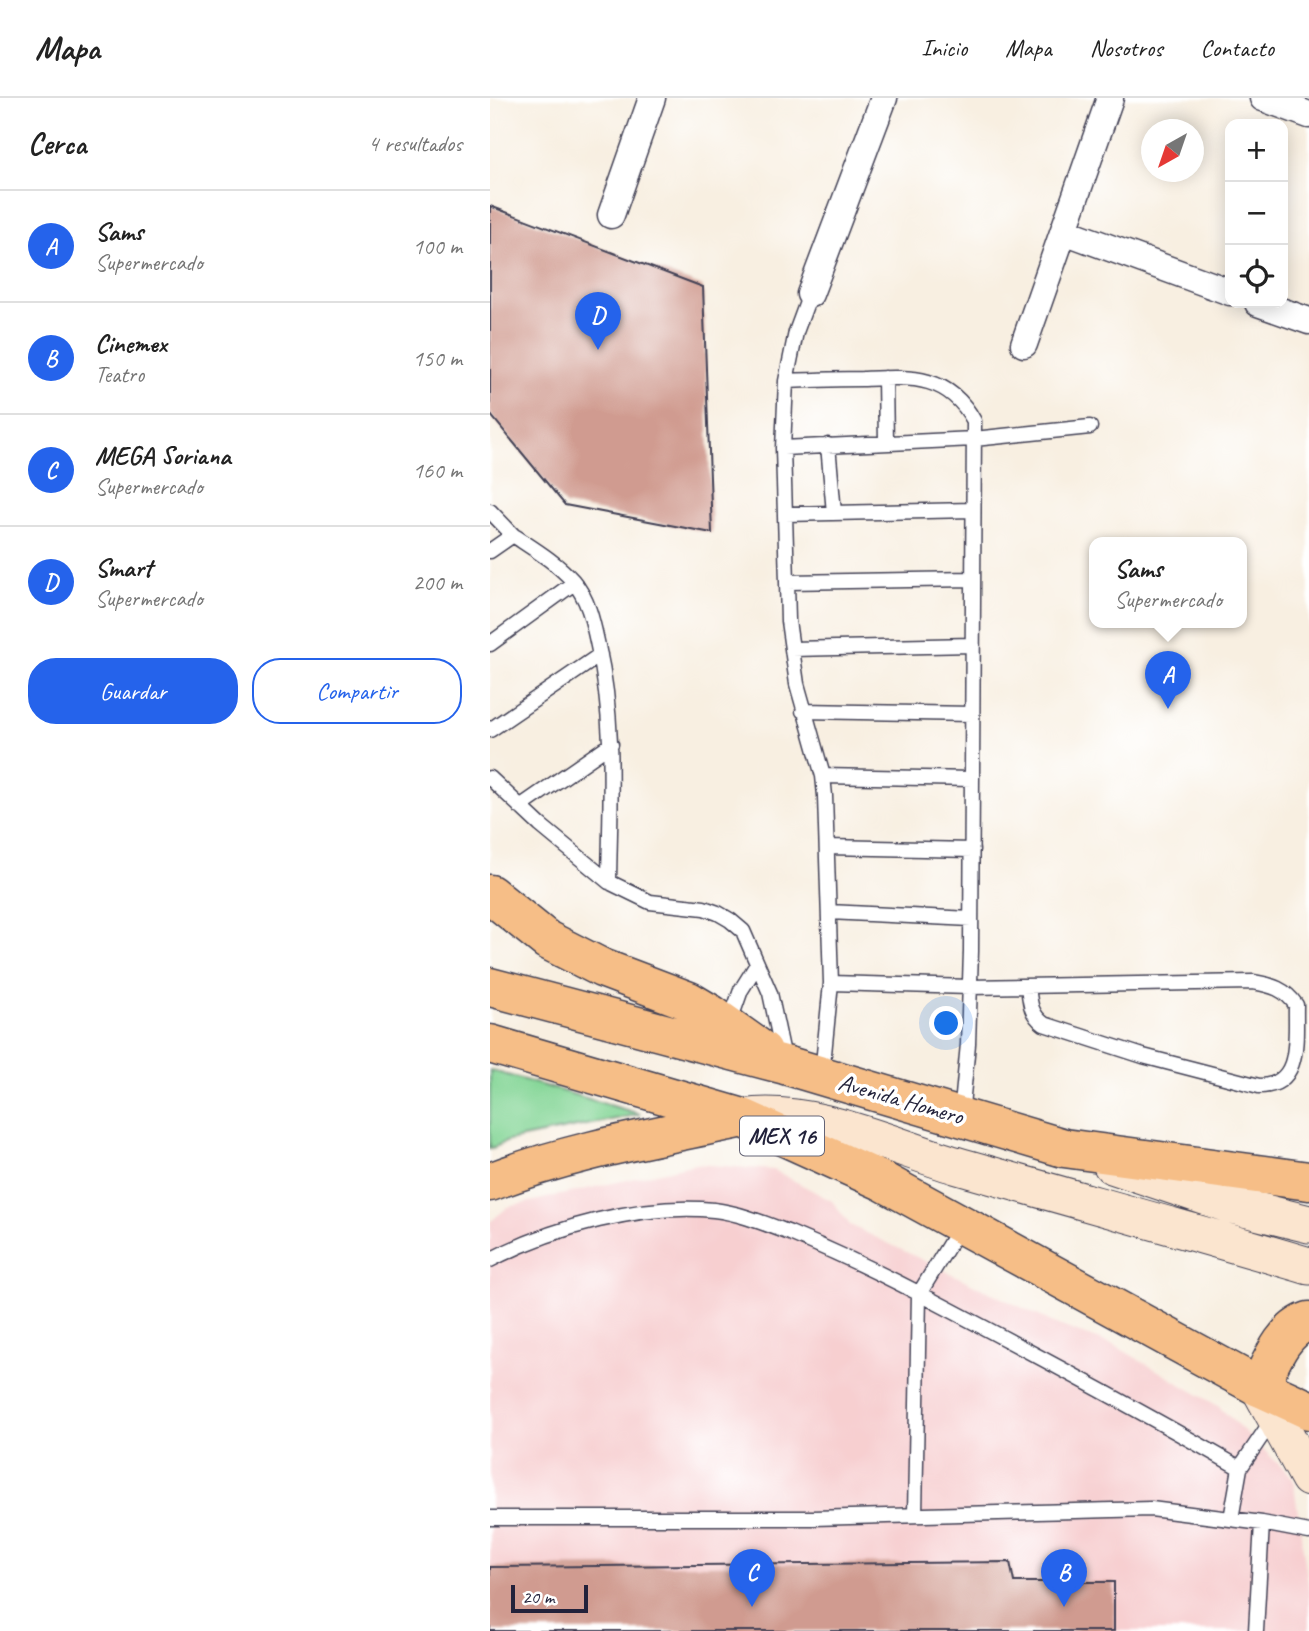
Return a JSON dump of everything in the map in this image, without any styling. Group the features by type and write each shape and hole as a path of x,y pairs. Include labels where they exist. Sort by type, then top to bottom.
{"main road":[{"path":"490,894 547,940 602,968 689,1001 782,1064"},
{"name":"Avenida Homero","path":"490,987 782,1064 1064,1148 1228,1203 1309,1224"},
{"name":"Avenida Homero","path":"490,1044 743,1118 881,1181 962,1223 1281,1404"},
{"name":"Avenida Homero","path":"743,1118 782,1115 851,1132 1309,1266"},
{"path":"490,1182 526,1168 629,1142 743,1118"},
{"path":"1064,1148 1309,1181"},
{"path":"1309,1321 1294,1329 1275,1353 1281,1404 1309,1478"}],"street":[{"path":"611,215 652,98"},
{"path":"810,294 884,98"},
{"path":"1024,344 1110,98"},
{"path":"1263,98 1309,115"},
{"path":"1064,231 1225,290"},
{"path":"1272,308 1309,321"}],"lane":[{"path":"810,294 796,332 786,381 783,448 792,649 803,711 823,776 831,984 822,1076"},
{"path":"786,381 911,377 940,386 954,394 974,421 970,987 961,1116"},
{"path":"884,378 886,443"},
{"path":"783,448 974,439 1090,427"},
{"path":"828,446 834,513"},
{"path":"785,514 973,510"},
{"path":"490,511 513,535 550,560 574,583 590,611 608,698 611,744 609,882"},
{"path":"490,551 513,535"},
{"path":"787,582 973,579"},
{"path":"490,644 574,583"},
{"path":"792,649 972,645"},
{"path":"490,730 600,655"},
{"path":"803,711 972,714"},
{"path":"520,807 611,744"},
{"path":"823,776 972,779"},
{"path":"490,778 609,882 650,902 704,908 730,920 743,931 756,966 765,979 773,1004 782,1064"},
{"path":"827,847 972,850"},
{"path":"829,912 971,919"},
{"path":"729,1026 741,990 756,966"},
{"path":"831,984 970,987 1254,982 1271,984 1282,990 1296,1005 1293,1063 1288,1074 1280,1081 1270,1086 1259,1086 1143,1056 1044,1024 1032,1011 1028,986"},
{"path":"490,1260 525,1242 632,1214 687,1209 717,1210 773,1226 844,1255 1138,1409 1240,1468"},
{"path":"915,1516 919,1294 962,1223"},
{"path":"1231,1520 1240,1468 1281,1404"},
{"path":"490,1518 813,1518 1151,1509 1262,1523 1309,1532"},
{"path":"1256,1631 1262,1523"}],"shaded area":[{"path":"696,1164 774,1170 832,1201 850,1225 1058,1325 1114,1345 1218,1406 1293,1478 1309,1590 1309,1631 490,1631 490,1222 508,1207"}],"green space":[{"path":"490,1070 640,1114 508,1141 490,1149"}],"building":[{"path":"490,206 703,287 712,533 565,505 490,414"},
{"path":"1010,1562 1014,1582 1114,1582 1114,1631 490,1631 490,1567"}],"place":[{"name":"Smart","path":"598,350"},
{"name":"Sams","path":"1168,709"},
{"name":"MEGA Soriana","path":"752,1607"},
{"name":"Cinemex","path":"1064,1607"}]}
